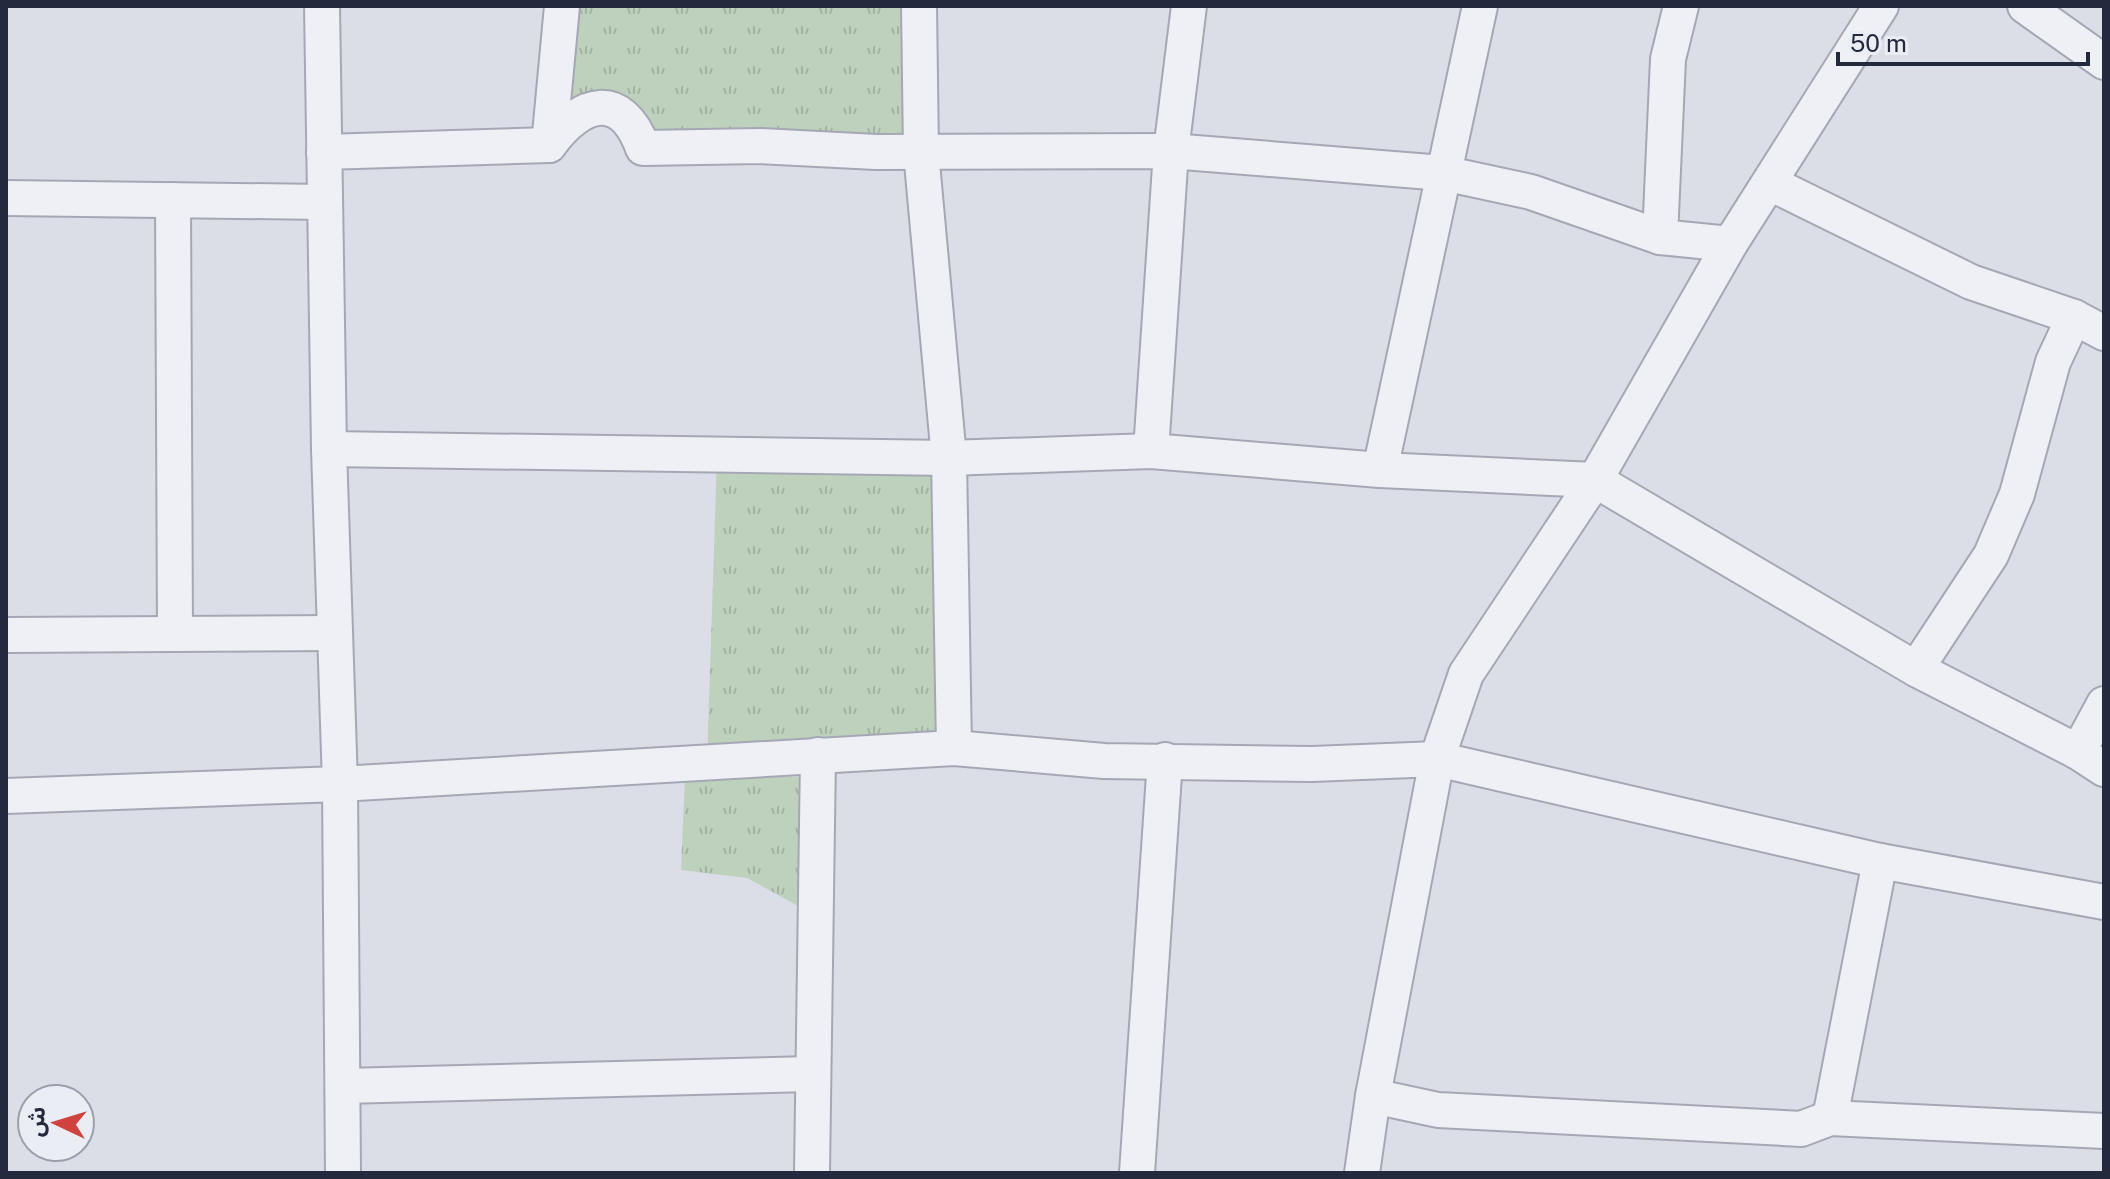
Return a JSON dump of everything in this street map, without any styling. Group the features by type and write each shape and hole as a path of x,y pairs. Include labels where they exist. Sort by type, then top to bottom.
{"street":[{"path":"322,6 333,633 340,784 343,1173"},
{"path":"549,145 562,6"},
{"path":"919,6 921,152 949,458 954,748"},
{"path":"1151,451 1171,151 1189,6"},
{"path":"1380,470 1480,6"},
{"path":"1660,237 1668,59 1681,6"},
{"path":"1362,1173 1373,1096 1437,759 1466,674 1595,480 1730,244 1772,184 1881,6"},
{"path":"2025,6 2104,62"},
{"path":"549,145 563,126 580,112 601,107 622,111 635,127 643,148 760,146 921,152 1171,151 1443,173 1531,192 1660,237 1730,244"},
{"path":"324,152 549,145"},
{"path":"1772,184 1971,282 2074,317 2104,333"},
{"path":"6,198 324,202"},
{"path":"173,200 175,632"},
{"path":"1916,669 1991,555 2017,494 2053,362 2074,317"},
{"path":"329,449 949,458 1151,451 1380,470 1595,480 1916,669 2091,761 2104,704"},
{"path":"6,635 333,633"},
{"path":"6,796 340,784 954,748 1104,761 1312,764 1437,759 1880,861 2104,902"},
{"path":"812,1173 811,1074 818,755"},
{"path":"1137,1173 1165,760"},
{"path":"1830,1118 1880,861"},
{"path":"343,1086 811,1074"},
{"path":"1373,1096 1438,1110 1768,1128 1801,1129 1830,1118 2104,1131"}],"green space":[{"path":"562,6 918,6 921,152 643,148 622,112 563,126"},
{"path":"717,456 933,457 939,749 707,762"},
{"path":"685,775 807,777 807,911 747,878 681,870"}]}
